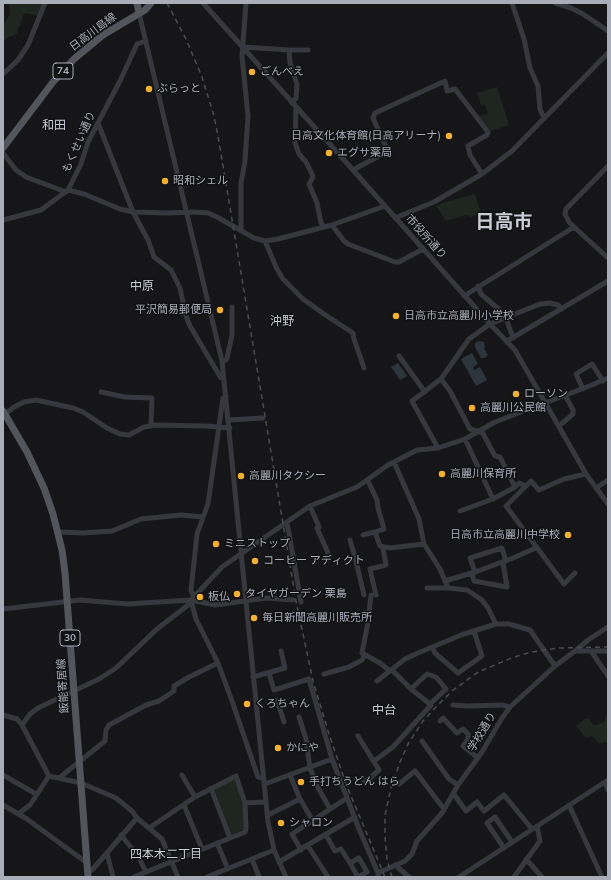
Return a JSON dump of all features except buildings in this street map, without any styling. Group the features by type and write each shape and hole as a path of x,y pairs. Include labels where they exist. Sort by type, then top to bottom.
{"main road":[{"path":"137,3 140,13"},
{"name":"日高川島線","path":"3,148 53,82 74,58 103,35 140,13 151,3"},
{"name":"飯能寄居線","path":"4,414 27,452 39,476 58,532 64,561 88,875"}],"street":[{"path":"3,74 18,60 28,45 45,3"},
{"name":"市役所通り","path":"203,3 464,296 507,341 518,355 586,474 608,504"},
{"path":"241,231 241,183 245,161 248,116 242,56 246,3"},
{"path":"512,3 524,39 530,68 538,86 540,108 544,118"},
{"path":"555,3 572,8 608,31"},
{"path":"140,13 222,361 230,428 269,830 274,850 286,877"},
{"name":"もくせい通り","path":"3,220 41,210 67,191 78,171 88,142 121,79 137,44 146,41"},
{"path":"243,47 308,50"},
{"path":"290,50 290,63 297,84 294,105 295,144 299,154 306,162 313,177 309,184 317,203 324,227"},
{"path":"395,218 434,202 482,174 512,151 608,53"},
{"path":"353,170 388,151 373,118 375,113 445,81 447,91 455,89 488,132 487,135 468,146 470,155 482,174"},
{"path":"98,123 133,212 148,240 154,257 171,270 180,288 186,316 190,326 221,378 224,379"},
{"path":"3,153 16,170 26,177 67,191 84,194 120,209 133,212 208,213 217,216 254,238 265,241 332,225 385,206"},
{"path":"608,166 566,209 565,214 569,222 608,258"},
{"path":"332,225 348,244 395,262 399,262 423,249"},
{"path":"464,296 574,227"},
{"path":"265,241 283,279 303,299 353,333 364,368"},
{"path":"507,341 608,281"},
{"path":"478,286 482,294 502,312 506,318 513,338"},
{"path":"438,448 412,401 441,379 469,340 490,324 540,304 558,304 562,309"},
{"path":"222,361 226,360 232,335 232,307"},
{"path":"399,356 425,392"},
{"path":"582,389 576,374 592,364 603,381"},
{"path":"22,725 30,714 38,708 99,680 116,668 192,600 222,567 310,506 338,496 368,480 388,465 417,450 438,448 465,439 495,422 608,378"},
{"path":"441,379 450,391 470,429 480,431 495,456 500,457 515,487"},
{"path":"101,392 125,397 152,398 151,425"},
{"path":"559,426 573,414 573,410 565,395"},
{"path":"226,396 223,398 208,504 197,534 191,590 196,619 218,663 258,777 264,782"},
{"path":"4,414 24,402 36,400 74,408 120,434 129,435 151,425 230,428"},
{"path":"229,420 263,418"},
{"path":"465,439 493,499"},
{"path":"394,462 419,519 424,544 440,569 448,588"},
{"path":"575,573 564,584 506,506 530,482 539,490 564,479 586,474"},
{"path":"362,535 384,529 377,500 368,480"},
{"path":"596,488 608,480"},
{"path":"460,511 493,499 515,487 518,483 526,486"},
{"path":"310,506 319,527 317,528 328,553"},
{"path":"58,532 83,533 112,531 141,519 181,515 202,517"},
{"path":"287,522 302,602"},
{"path":"375,532 380,546 383,548 386,565 370,569 374,595 362,651 365,655 374,659 391,671 430,704"},
{"path":"350,540 364,595"},
{"path":"383,548 424,544"},
{"path":"502,548 505,561 507,586 474,581 473,573 470,558 502,548"},
{"path":"445,581 473,573 536,548"},
{"path":"427,588 468,590 482,600 496,624"},
{"path":"3,609 84,600 128,604 192,600 215,605 223,605 246,600 273,598 293,600"},
{"path":"377,681 405,659 432,647 496,624 509,624 530,630 555,666"},
{"name":"学校通り","path":"378,875 409,858 417,841 444,809 458,785 478,758 510,707 555,666 588,640 608,627"},
{"path":"432,647 435,653 458,673 482,656 474,631"},
{"path":"254,678 285,668 281,651"},
{"path":"575,651 608,651"},
{"path":"591,651 608,676"},
{"path":"324,674 362,660 365,655"},
{"path":"60,778 105,742 106,730 109,726 146,705 158,701 174,691 174,686 218,663"},
{"path":"269,673 274,690 309,679 332,759 378,875"},
{"path":"374,762 389,751 407,733 411,726 431,706 430,704 446,689 436,677 427,674 411,689"},
{"path":"277,700 284,722"},
{"path":"453,705 502,705 510,707"},
{"path":"3,714 17,719 22,725 49,776"},
{"path":"300,717 306,739 310,768 319,790 330,809"},
{"path":"440,721 443,718 457,733 463,728 468,734 468,739 463,746 478,758"},
{"path":"358,736 379,770 364,783"},
{"path":"422,741 449,779 458,785"},
{"path":"264,782 290,775 332,759"},
{"path":"399,784 415,771 444,809"},
{"path":"3,775 36,794"},
{"path":"182,775 195,798"},
{"path":"290,775 300,799 313,821"},
{"path":"49,776 81,783 116,798 162,839 178,877"},
{"path":"18,814 30,805 49,776"},
{"path":"134,877 246,830 245,803 236,776 211,788 149,828"},
{"path":"459,877 606,781 608,790"},
{"path":"211,788 230,838"},
{"path":"453,793 466,811 477,802 484,811 504,794 532,829"},
{"path":"301,850 292,834 347,798"},
{"path":"268,815 300,799"},
{"path":"245,803 266,802"},
{"path":"3,805 87,863"},
{"path":"184,805 202,849"},
{"path":"569,805 603,877 608,874"},
{"path":"279,862 355,817"},
{"path":"504,848 487,823 495,817 512,842"},
{"path":"88,875 137,818"},
{"path":"514,877 540,842 537,826"},
{"path":"121,835 138,856 146,872"},
{"path":"326,835 335,851 341,849 350,863"},
{"path":"217,843 228,869"},
{"path":"308,846 328,877"},
{"path":"207,877 274,850"},
{"path":"108,853 113,877"},
{"path":"252,859 259,877"},
{"path":"526,859 542,877"},
{"path":"395,865 409,877"}],"shaded area":[{"path":"9,3 43,3 38,16 26,13 23,15 20,26 17,29 17,33 8,37 3,42 3,26 10,14"},
{"path":"497,87 509,125 490,131 479,116 488,114 485,104 481,105 477,93"},
{"path":"475,194 481,213 471,217 466,215 446,221 436,206 448,201"},
{"path":"479,341 484,342 484,349 488,355 485,358 481,358 475,347 475,343"},
{"path":"472,353 478,364 473,367 474,370 480,367 487,380 476,386 461,359"},
{"path":"398,363 407,376 400,380 391,367"},
{"path":"606,716 608,716 607,742 599,743 592,736 586,738 576,726 585,719 589,718 593,725 602,723 605,721"},
{"path":"233,779 235,780 243,804 244,829 231,834 215,790"}],"railway":[{"path":"167,3 186,39 202,77 214,116 296,601 313,681 346,784 385,877"},
{"path":"392,877 387,859 385,837 385,815 391,788 408,744 423,721 436,707 452,691 478,672 514,657 532,652 558,648 608,647"}],"place":[{"name":"ごんべえ","path":"252,72"},
{"name":"ぶらっと","path":"149,89"},
{"name":"日高文化体育館(日高アリーナ)","path":"449,136"},
{"name":"エグサ薬局","path":"329,153"},
{"name":"昭和シェル","path":"165,181"},
{"name":"平沢簡易郵便局","path":"220,310"},
{"name":"日高市立高麗川小学校","path":"396,316"},
{"name":"ローソン","path":"516,394"},
{"name":"高麗川公民館","path":"472,408"},
{"name":"高麗川保育所","path":"442,474"},
{"name":"高麗川タクシー","path":"241,476"},
{"name":"日高市立高麗川中学校","path":"568,535"},
{"name":"ミニストップ","path":"216,544"},
{"name":"コーヒー アディクト","path":"255,561"},
{"name":"タイヤガーデン 栗島","path":"237,594"},
{"name":"板仏","path":"200,597"},
{"name":"毎日新聞高麗川販売所","path":"254,618"},
{"name":"くろちゃん","path":"247,704"},
{"name":"かにや","path":"278,748"},
{"name":"手打ちうどん はら","path":"301,782"},
{"name":"シャロン","path":"281,823"}],"district":[{"name":"和田","path":"54,125"},
{"name":"日高市","path":"504,222"},
{"name":"中原","path":"142,286"},
{"name":"沖野","path":"282,321"},
{"name":"中台","path":"384,710"},
{"name":"四本木二丁目","path":"166,854"}]}
